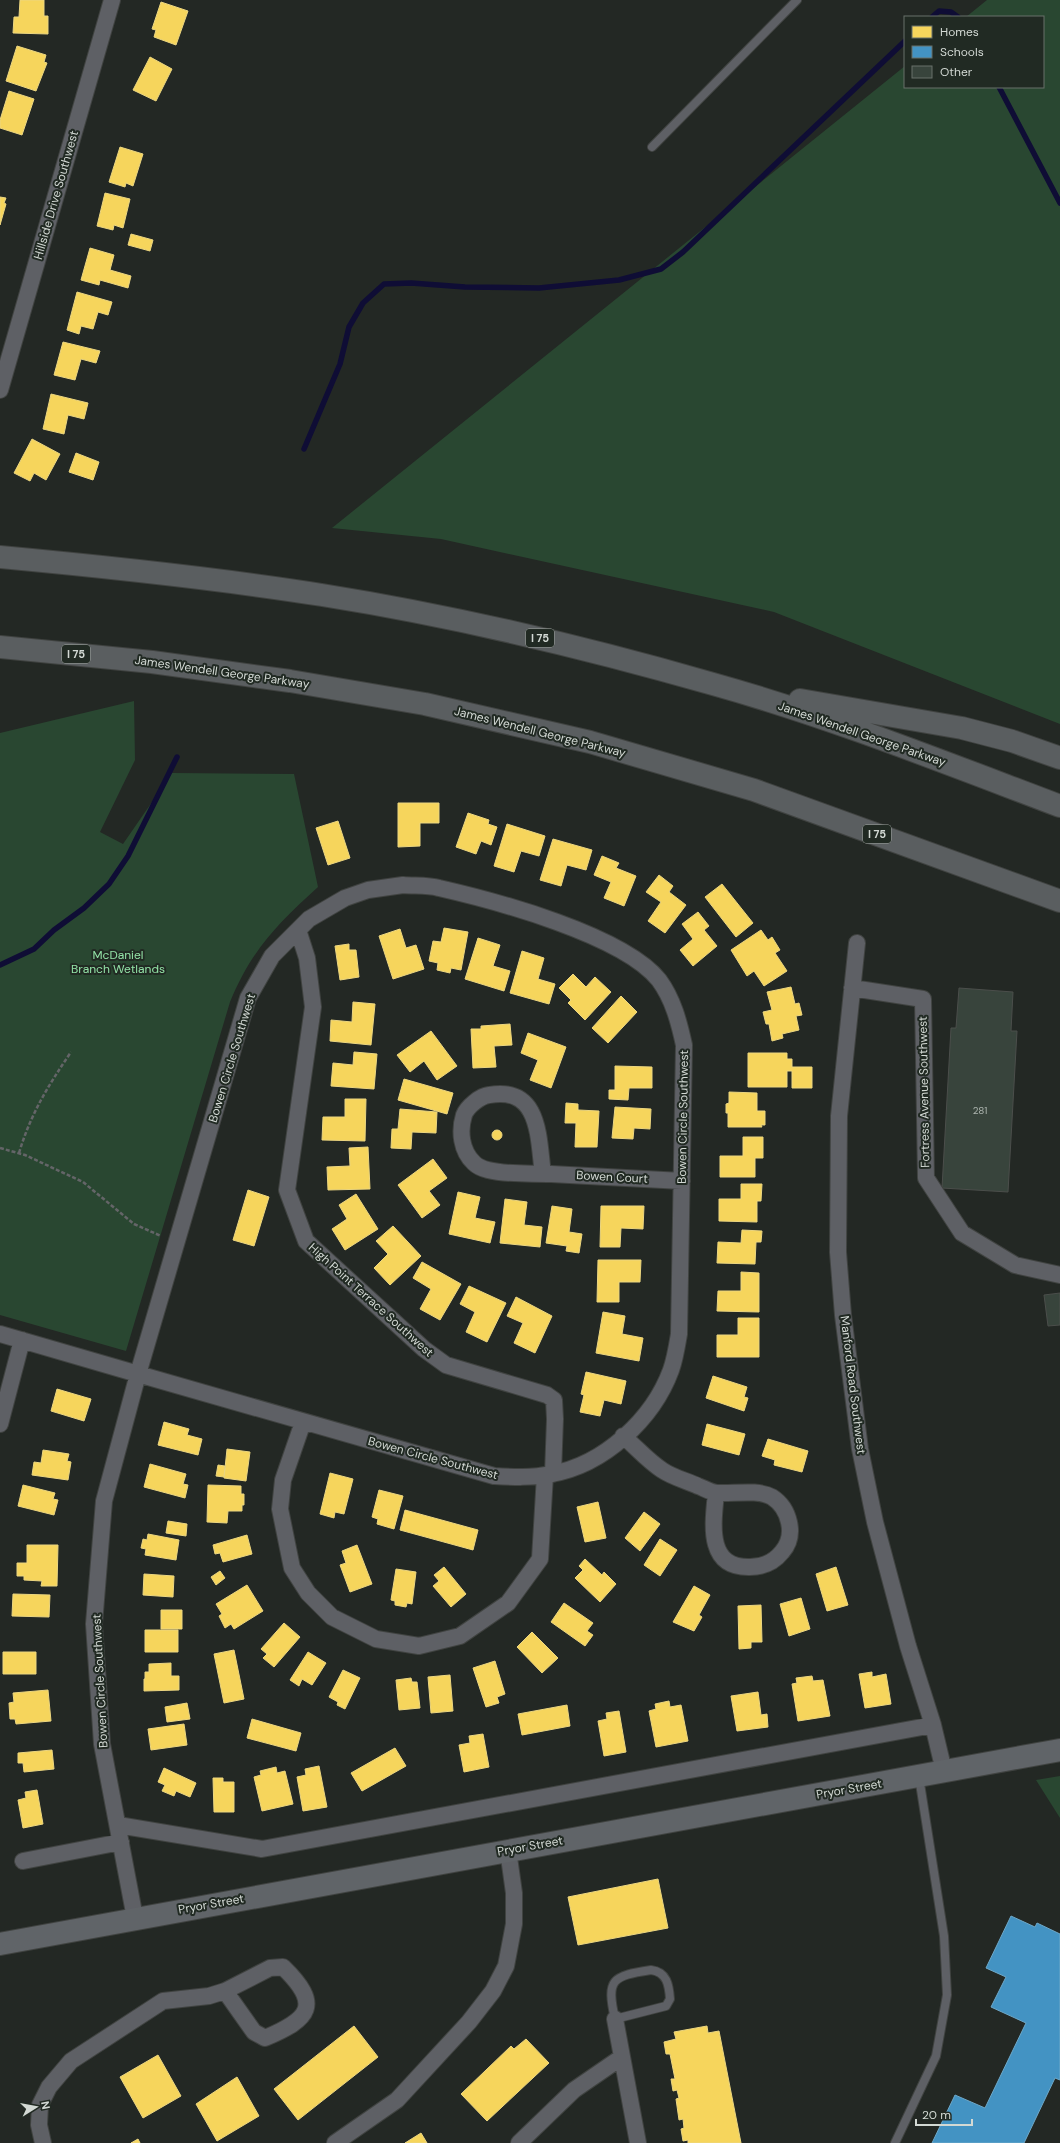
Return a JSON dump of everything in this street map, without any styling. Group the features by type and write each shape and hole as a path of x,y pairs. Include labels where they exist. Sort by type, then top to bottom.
{"highway":[{"name":"James Wendell George Parkway","path":"0,557 192,577 309,593 393,608 534,637 716,685 822,719 1060,806"},
{"name":"James Wendell George Parkway","path":"0,647 152,662 290,681 425,704 590,742 754,790 1060,901"},
{"path":"716,685 962,728 1012,741 1060,758"},
{"path":"999,878 1060,912"}],"main road":[{"name":"Pryor Street","path":"0,1944 135,1918 1060,1750"}],"street":[{"name":"Hillside Drive Southwest","path":"0,390 112,0"},
{"name":"Bowen Circle Southwest","path":"0,1334 22,1340 138,1374 303,1422 494,1476 521,1478 549,1475 584,1464 612,1447 639,1422 658,1398 673,1362 679,1334 684,1045 677,1014 659,980 635,958 602,939 527,912 438,888 403,885 368,890 340,900 309,919 272,956 248,998 138,1374 104,1501 94,1624 102,1744 135,1918"},
{"name":"High Point Terrace Southwest","path":"298,930 307,958 313,1007 287,1190 306,1241 424,1349 446,1365 547,1395 554,1400 555,1419 549,1475"},
{"name":"Manford Road Southwest","path":"858,943 839,1116 838,1252 843,1315 860,1449 874,1515 908,1646 933,1726 944,1771"},
{"name":"Fortress Avenue Southwest","path":"852,988 923,999 926,1178 962,1233 1015,1265 1060,1275"},
{"name":"Bowen Court","path":"543,1174 536,1123 531,1109 520,1099 504,1095 488,1095 476,1101 465,1113 460,1128 464,1148 474,1164 488,1170 543,1174 682,1181"},
{"path":"1,1422 22,1340"},
{"path":"303,1422 283,1480 280,1509 292,1568 308,1593 332,1617 376,1639 419,1646 460,1636 508,1603 540,1559 549,1475"},
{"path":"624,1436 662,1471 716,1493 746,1493 770,1496 783,1506 790,1522 789,1536 783,1551 773,1561 759,1567 740,1567 726,1561 718,1552 713,1532 716,1493"},
{"path":"118,1826 262,1849 933,1726"},
{"path":"23,1861 121,1842"},
{"path":"335,2143 397,2100 469,2022 493,1991 506,1966 514,1924 512,1878 508,1850"},
{"path":"43,2143 39,2125 40,2105 49,2087 71,2061 163,2001 209,1996 225,1991 270,1968 283,1968 295,1979 306,1995 308,2004 304,2016 280,2032 265,2038 254,2032 225,1991"},
{"path":"615,2019 638,2143"},
{"path":"519,2143 574,2090 622,2057"}],"lane":[{"path":"652,147 797,0"},
{"path":"895,2143 936,2056 947,1995 944,1936 919,1776"},
{"path":"651,1970 658,1971 665,1977 670,1988 670,1999 666,2006 656,2010 615,2019 610,1989 614,1980 623,1976 651,1970"}],"path":[{"path":"19,1153 26,1129 41,1098 71,1052"},
{"path":"0,1148 19,1153 83,1182 134,1224 177,1242"}],"green space":[{"path":"987,0 1060,0 1060,724 774,612 441,539 332,528 904,67 904,88 1044,88 1044,16 967,16"},
{"name":"McDaniel Branch Wetlands","path":"134,701 135,760 100,832 123,844 172,773 294,774 318,887 290,913 266,939 247,968 230,1002 126,1351 0,1315 0,733"},
{"path":"1060,1776 1060,1818 1036,1780"}],"building: Homes":[{"path":"20,0 44,0 44,16 48,16 48,34 13,33 14,17 19,17"},
{"path":"161,2 188,11 176,45 154,37 156,30 152,29"},
{"path":"17,46 46,55 44,62 47,63 36,91 6,81"},
{"path":"150,57 172,69 156,101 133,90"},
{"path":"9,91 34,99 22,135 0,128 0,120"},
{"path":"120,147 143,154 133,186 126,183 125,187 109,182"},
{"path":"105,193 130,199 123,228 114,225 113,230 97,226"},
{"path":"0,197 6,198 4,203 6,204 0,225"},
{"path":"131,234 153,240 150,251 128,245"},
{"path":"90,248 114,255 110,270 131,276 128,288 100,280 99,285 81,280"},
{"path":"77,292 112,302 108,315 98,312 93,329 81,326 79,334 67,330"},
{"path":"63,342 100,351 96,363 81,359 75,380 54,375"},
{"path":"51,394 88,403 84,419 68,415 64,434 43,429"},
{"path":"32,439 60,454 46,480 34,473 30,481 14,473"},
{"path":"76,453 99,462 93,480 69,472"},
{"path":"398,803 439,803 439,823 420,823 420,846 398,847"},
{"path":"468,813 489,820 488,824 497,827 491,845 481,841 476,854 456,847"},
{"path":"338,821 350,858 328,865 316,828"},
{"path":"507,824 545,836 539,856 521,851 514,872 494,866"},
{"path":"553,839 592,850 586,870 567,865 561,886 540,880"},
{"path":"602,856 619,863 616,868 636,876 624,906 604,898 611,882 594,875"},
{"path":"659,875 673,886 669,892 686,905 665,933 648,921 661,902 646,892"},
{"path":"722,884 753,923 736,937 705,897"},
{"path":"698,912 709,926 704,930 717,946 693,966 680,950 693,939 682,924"},
{"path":"444,928 468,932 461,970 451,968 450,973 437,970 438,963 429,961 433,941 441,942"},
{"path":"400,929 406,948 416,945 424,969 393,979 379,936"},
{"path":"761,930 768,940 772,937 780,950 775,953 787,971 764,986 754,971 747,976 731,950"},
{"path":"478,938 500,945 493,966 510,971 504,991 465,979"},
{"path":"349,944 349,950 356,950 359,977 340,980 335,946"},
{"path":"522,951 544,958 538,979 555,984 549,1004 510,993"},
{"path":"573,974 586,987 595,977 611,992 585,1020 568,1003 571,1000 559,988"},
{"path":"791,987 795,1004 799,1003 802,1015 796,1016 799,1030 782,1034 783,1038 772,1041 769,1024 766,1024 763,1012 772,1010 767,992"},
{"path":"621,996 637,1012 608,1043 592,1028"},
{"path":"353,1002 375,1004 371,1045 330,1041 331,1020 352,1022"},
{"path":"510,1024 512,1045 494,1046 496,1067 473,1068 471,1029 481,1029 481,1026"},
{"path":"431,1031 457,1066 437,1080 424,1061 410,1072 397,1055"},
{"path":"528,1033 566,1047 551,1088 530,1080 538,1060 521,1053"},
{"path":"354,1052 377,1054 374,1089 331,1086 333,1063 353,1065"},
{"path":"748,1053 787,1053 787,1059 792,1059 792,1067 812,1067 812,1088 792,1088 792,1071 787,1071 787,1087 748,1087"},
{"path":"615,1066 652,1067 652,1088 629,1088 628,1100 609,1099 609,1090 615,1090"},
{"path":"404,1079 453,1093 447,1114 398,1100"},
{"path":"729,1092 757,1093 757,1111 765,1111 765,1125 761,1125 762,1127 728,1127 728,1113 726,1113 726,1104 729,1103"},
{"path":"345,1099 366,1099 365,1141 322,1140 323,1117 345,1117"},
{"path":"566,1103 578,1104 578,1110 599,1111 597,1147 575,1147 576,1123 565,1123"},
{"path":"615,1107 651,1109 650,1129 634,1128 633,1139 612,1138"},
{"path":"400,1109 437,1112 436,1133 412,1132 411,1149 391,1148 392,1129 398,1129"},
{"path":"497,1130 502,1135 497,1140 492,1135"},
{"path":"743,1137 763,1137 763,1158 755,1158 755,1177 720,1177 720,1156 743,1156"},
{"path":"368,1147 370,1189 328,1190 327,1167 350,1166 349,1148"},
{"path":"433,1159 447,1178 429,1191 440,1205 422,1218 398,1185"},
{"path":"741,1184 762,1184 761,1201 757,1201 757,1222 719,1221 719,1199 741,1199"},
{"path":"248,1190 269,1197 254,1246 233,1240"},
{"path":"458,1192 480,1197 475,1218 495,1222 490,1243 449,1234"},
{"path":"356,1194 378,1229 345,1250 332,1229 347,1219 339,1205"},
{"path":"505,1199 527,1202 524,1225 542,1227 540,1247 500,1243"},
{"path":"552,1206 572,1209 569,1232 582,1234 579,1253 566,1251 567,1246 546,1243"},
{"path":"601,1206 644,1206 643,1229 621,1228 620,1247 600,1247"},
{"path":"393,1226 421,1256 390,1285 374,1268 388,1254 376,1241"},
{"path":"742,1230 762,1231 761,1242 756,1242 755,1264 717,1263 718,1242 741,1243"},
{"path":"598,1260 641,1260 640,1282 619,1282 619,1302 597,1302"},
{"path":"422,1262 461,1284 440,1320 420,1309 431,1289 413,1278"},
{"path":"741,1272 759,1273 759,1312 717,1311 718,1291 741,1291"},
{"path":"469,1286 506,1303 487,1342 466,1332 475,1312 460,1304"},
{"path":"516,1297 552,1316 535,1353 514,1343 523,1323 507,1316"},
{"path":"603,1312 625,1316 622,1334 643,1338 639,1361 596,1353"},
{"path":"738,1318 759,1318 759,1357 717,1357 717,1335 738,1335"},
{"path":"586,1372 626,1381 621,1404 604,1400 600,1416 580,1412 584,1395 581,1394"},
{"path":"713,1376 747,1387 744,1397 748,1398 744,1411 706,1398"},
{"path":"57,1389 91,1399 84,1421 51,1411"},
{"path":"164,1422 189,1429 187,1435 202,1439 198,1455 158,1445"},
{"path":"707,1424 745,1434 739,1455 702,1445"},
{"path":"768,1439 808,1451 802,1472 774,1465 775,1460 762,1456"},
{"path":"227,1449 250,1452 246,1481 224,1478"},
{"path":"43,1450 69,1454 67,1461 71,1462 68,1480 32,1475 34,1462 41,1463"},
{"path":"150,1464 186,1474 183,1484 188,1485 185,1498 144,1487"},
{"path":"218,1465 225,1466 224,1477 216,1476"},
{"path":"330,1473 353,1479 344,1514 335,1512 334,1518 320,1514"},
{"path":"23,1485 55,1493 53,1499 58,1500 54,1515 18,1506"},
{"path":"208,1485 241,1486 241,1494 244,1494 244,1505 242,1505 242,1511 228,1511 227,1523 207,1522"},
{"path":"379,1490 403,1496 394,1529 377,1524 378,1519 372,1517"},
{"path":"598,1502 606,1538 585,1542 577,1507"},
{"path":"405,1510 478,1530 473,1550 400,1530"},
{"path":"644,1512 660,1524 640,1551 625,1538"},
{"path":"168,1521 187,1524 186,1536 166,1533"},
{"path":"148,1534 179,1540 176,1560 145,1555 146,1549 141,1548 143,1539 147,1540"},
{"path":"247,1535 252,1554 223,1562 220,1553 215,1554 213,1545"},
{"path":"660,1539 677,1550 660,1576 644,1565"},
{"path":"27,1545 58,1545 57,1586 41,1586 42,1581 24,1580 24,1576 17,1576 17,1563 27,1563"},
{"path":"357,1545 372,1584 350,1592 340,1565 346,1563 342,1551"},
{"path":"585,1559 602,1575 604,1572 616,1584 600,1602 575,1578 583,1570 579,1566"},
{"path":"444,1567 466,1594 451,1607 433,1586 439,1581 434,1575"},
{"path":"836,1567 848,1605 827,1611 816,1574"},
{"path":"396,1569 416,1572 412,1604 407,1603 406,1607 395,1605 395,1601 391,1600"},
{"path":"220,1571 225,1578 216,1585 211,1577"},
{"path":"144,1574 174,1576 173,1597 143,1595"},
{"path":"247,1585 263,1611 234,1629 231,1624 225,1628 219,1616 222,1614 216,1604"},
{"path":"694,1586 710,1595 699,1615 702,1617 694,1631 673,1622"},
{"path":"13,1594 50,1595 49,1617 12,1616"},
{"path":"801,1598 810,1629 789,1636 780,1604"},
{"path":"564,1603 593,1623 587,1631 593,1635 585,1646 551,1622"},
{"path":"761,1605 762,1642 751,1642 751,1648 739,1649 738,1606"},
{"path":"161,1610 182,1610 182,1629 161,1629"},
{"path":"284,1623 300,1637 274,1667 263,1658 267,1654 261,1649"},
{"path":"145,1630 178,1630 178,1652 145,1652"},
{"path":"532,1632 558,1658 542,1673 517,1647"},
{"path":"234,1650 244,1699 224,1703 214,1654"},
{"path":"3,1652 36,1652 36,1674 3,1674"},
{"path":"308,1652 326,1663 312,1685 302,1679 299,1686 290,1680"},
{"path":"495,1661 505,1694 497,1697 499,1703 486,1707 473,1668"},
{"path":"171,1663 171,1676 179,1676 179,1690 144,1691 145,1672 149,1672 149,1664"},
{"path":"343,1670 360,1678 345,1709 337,1705 338,1702 329,1697"},
{"path":"872,1672 872,1677 886,1674 891,1704 865,1708 859,1674"},
{"path":"450,1675 453,1711 431,1713 428,1677"},
{"path":"812,1676 813,1681 823,1680 830,1716 798,1721 792,1684 797,1683 796,1678"},
{"path":"411,1678 412,1682 417,1682 420,1708 399,1710 396,1680"},
{"path":"48,1690 51,1721 16,1724 15,1719 10,1719 9,1703 14,1702 13,1693"},
{"path":"758,1692 761,1715 767,1714 768,1727 737,1731 731,1696"},
{"path":"669,1701 670,1707 681,1705 688,1741 656,1747 649,1711 656,1709 655,1704"},
{"path":"187,1703 190,1719 167,1722 165,1707"},
{"path":"567,1705 570,1726 522,1735 518,1714"},
{"path":"619,1711 626,1752 604,1756 598,1721 607,1719 606,1713"},
{"path":"252,1719 301,1733 296,1751 247,1738"},
{"path":"184,1724 187,1745 151,1750 148,1729"},
{"path":"483,1734 489,1767 464,1772 459,1745 470,1743 469,1736"},
{"path":"395,1748 406,1766 362,1791 351,1773"},
{"path":"52,1750 54,1769 24,1772 23,1763 18,1763 18,1753"},
{"path":"319,1766 327,1807 303,1811 297,1777 306,1775 305,1769"},
{"path":"276,1767 277,1773 285,1771 293,1804 262,1811 254,1777 261,1775 260,1771"},
{"path":"164,1768 196,1783 190,1797 176,1791 174,1796 162,1791 165,1785 158,1782"},
{"path":"213,1778 223,1778 223,1782 234,1782 234,1812 214,1812"},
{"path":"37,1790 43,1824 23,1828 18,1800 26,1798 25,1792"},
{"path":"658,1879 668,1928 578,1945 568,1897"},
{"path":"354,2026 378,2057 298,2120 274,2089"},
{"path":"707,2026 708,2033 719,2031 741,2143 688,2143 688,2140 683,2141 681,2129 684,2128 683,2119 679,2120 676,2099 679,2098 677,2090 673,2091 671,2079 675,2079 670,2054 666,2054 664,2042 676,2039 674,2032"},
{"path":"526,2039 549,2063 487,2121 461,2094 511,2046 514,2049"},
{"path":"158,2055 181,2096 143,2118 120,2077"},
{"path":"237,2077 259,2116 217,2141 196,2104"},
{"path":"421,2133 427,2143 405,2143"},
{"path":"138,2139 140,2143 131,2143"}],"building: Schools":[{"path":"1011,1916 1035,1927 1037,1923 1060,1934 1060,2080 1055,2078 1024,2143 932,2143 955,2095 985,2108 1026,2023 991,2007 1006,1977 986,1968"}],"building: Other":[{"path":"959,988 1013,992 1011,1031 1017,1031 1008,1192 942,1188 951,1028 956,1028"},
{"path":"1060,1293 1060,1325 1048,1326 1044,1295"}],"waterway":[{"path":"933,16 939,11 951,12 957,16"},
{"path":"304,449 340,364 349,327 363,303 384,284 411,283 465,287 539,288 619,280 661,269 683,252 904,42"},
{"path":"1000,88 1060,203"},
{"path":"0,965 34,949 54,930 84,908 109,884 128,856 177,757"}]}
